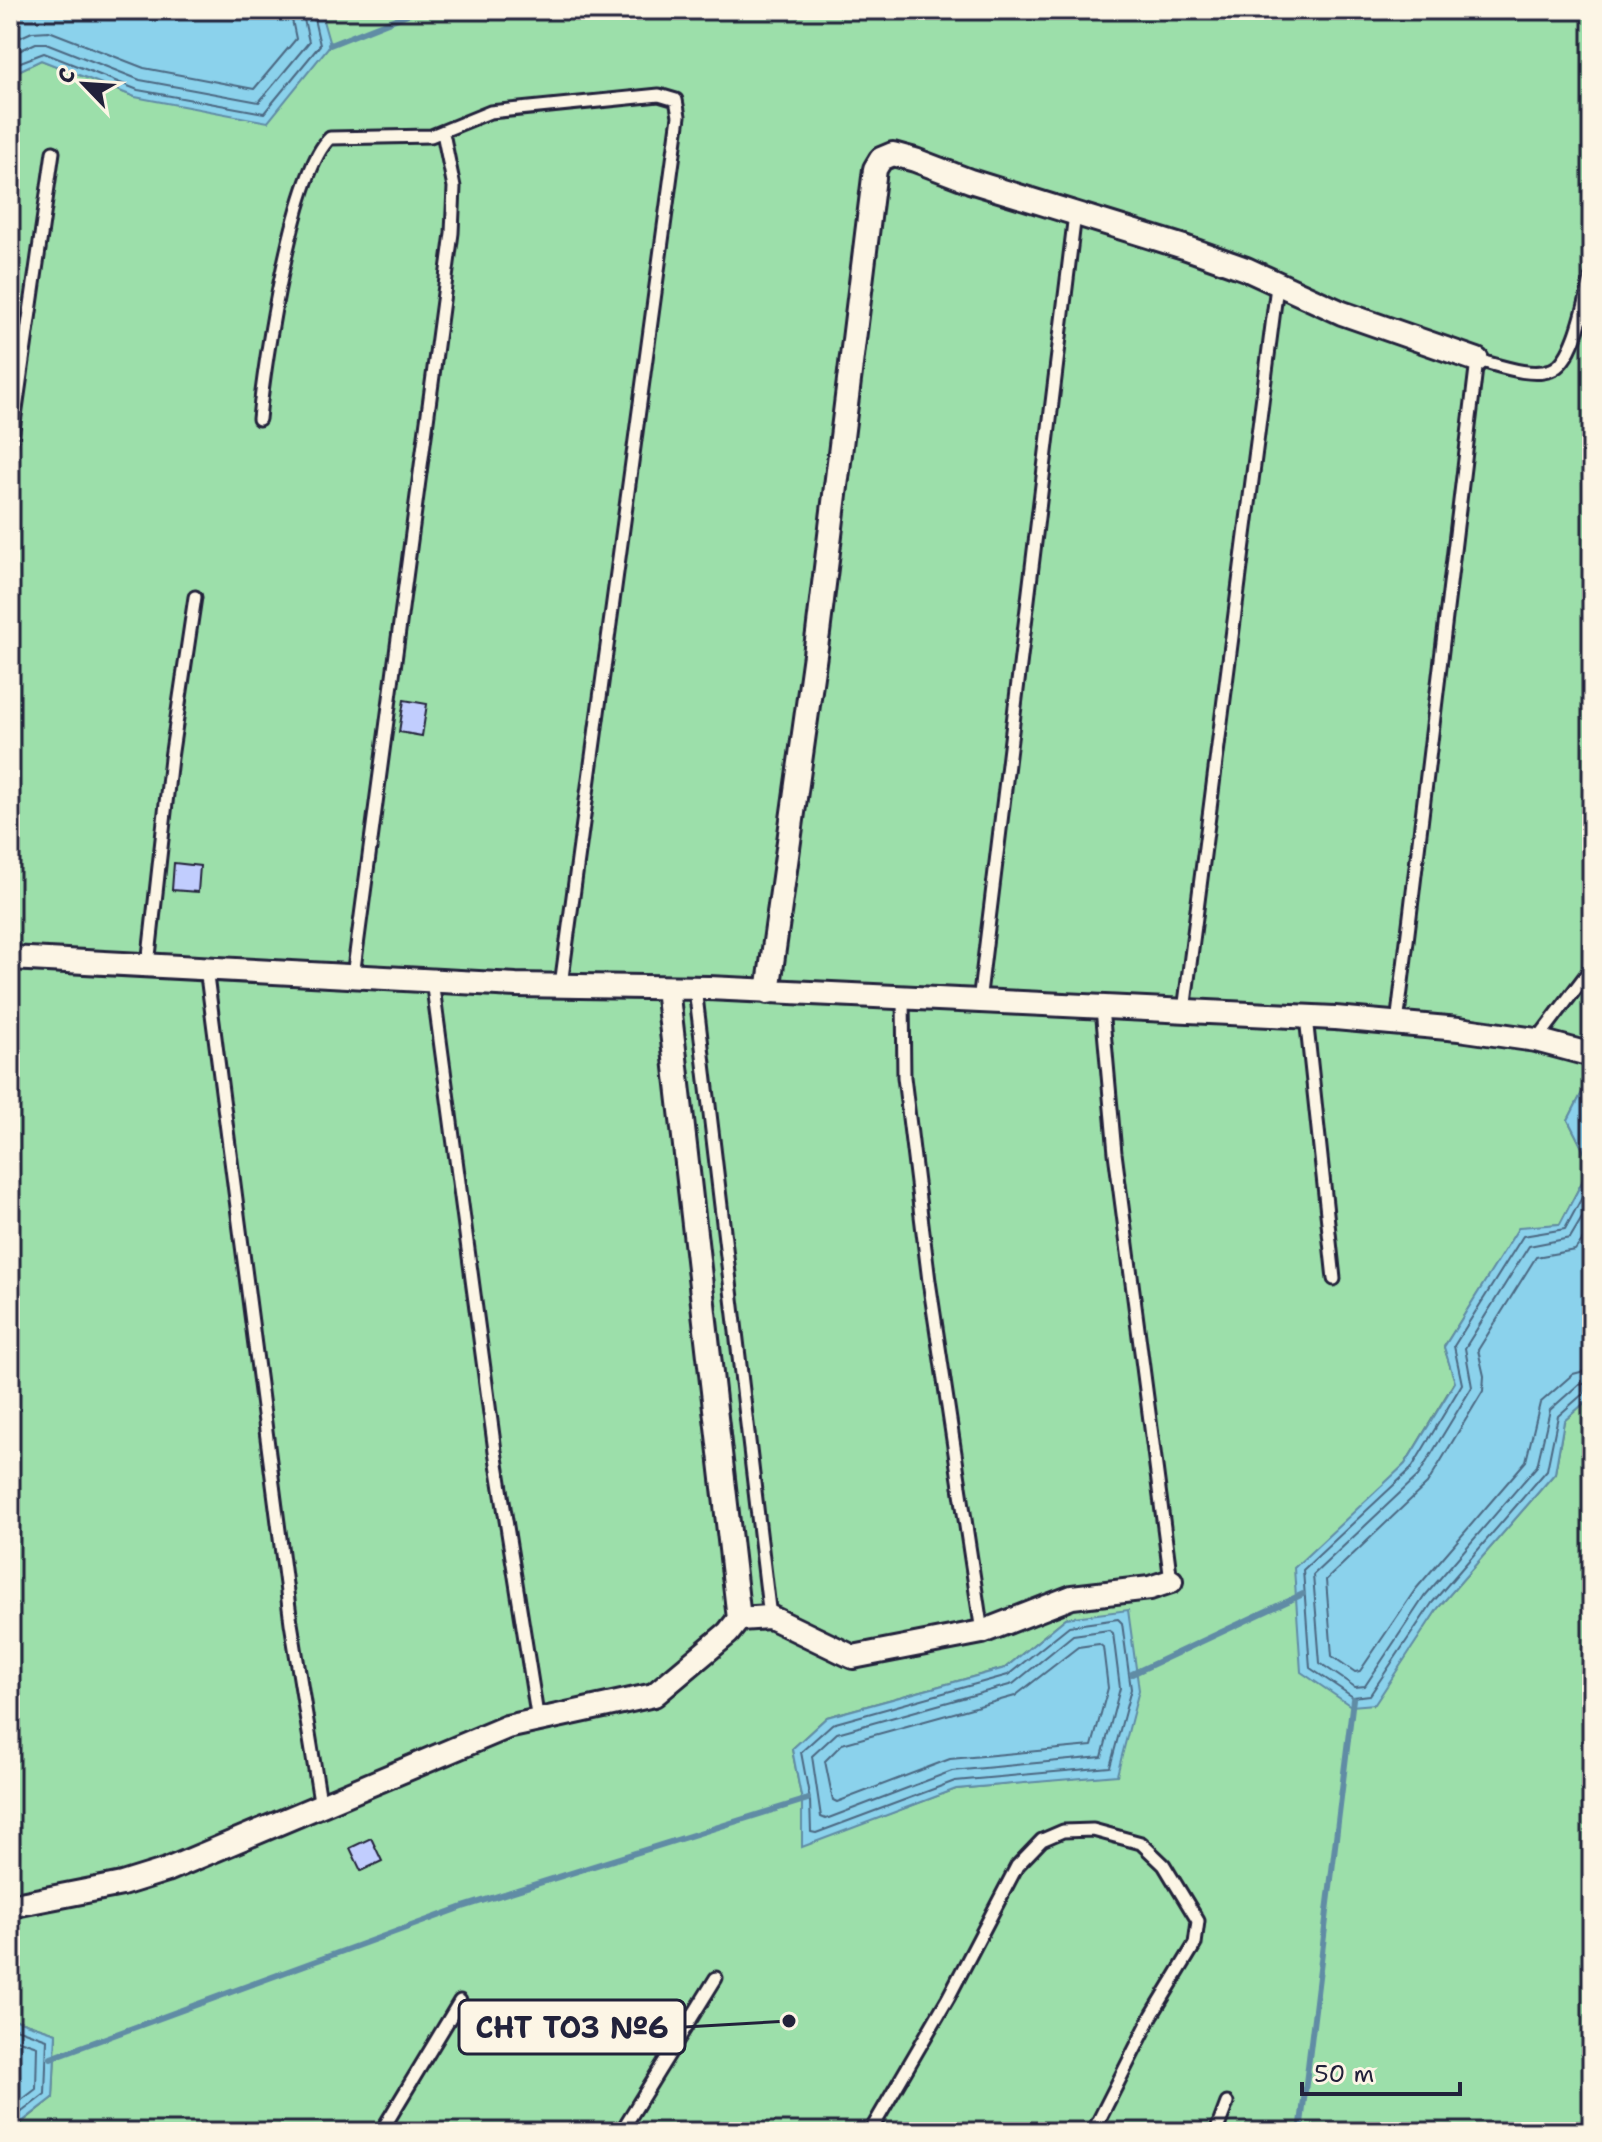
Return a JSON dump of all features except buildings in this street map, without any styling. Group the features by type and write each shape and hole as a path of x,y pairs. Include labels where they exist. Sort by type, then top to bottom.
{"street":[{"path":"768,992 818,633 875,169 881,159 893,154 1184,247 1246,269 1277,286 1477,360"},
{"path":"10,958 432,980 695,988 1306,1017 1536,1040 1592,1055"},
{"path":"667,988 739,1619"},
{"path":"10,1906 122,1884 167,1870 507,1727 654,1695 705,1654 739,1619 770,1617 853,1657 982,1632 1072,1597 1150,1588 1171,1581"}],"lane":[{"path":"259,419 269,344 289,243 321,146 330,138 406,139 443,133 473,117 510,109 659,95 669,95 678,106 561,985"},
{"path":"353,976 452,233 454,187 443,133"},
{"path":"10,451 53,152"},
{"path":"979,1002 1075,214"},
{"path":"1397,1024 1477,360 1536,372 1550,371 1560,365 1576,332 1592,275"},
{"path":"1184,1011 1277,286"},
{"path":"148,965 171,758 195,597"},
{"path":"1536,1040 1592,967"},
{"path":"206,968 291,1623 321,1807"},
{"path":"432,980 495,1451 538,1721"},
{"path":"695,988 770,1617"},
{"path":"903,999 904,1077 925,1249 982,1632"},
{"path":"1102,1008 1115,1153 1171,1581"},
{"path":"1306,1017 1334,1279"},
{"path":"870,2132 948,1998 1017,1866 1042,1840 1063,1831 1093,1830 1141,1843 1164,1865 1198,1921 1195,1944 1152,2015 1093,2132"},
{"path":"621,2132 716,1978"},
{"path":"381,2132 460,2001"},
{"path":"1216,2132 1227,2103"}],"green space":[{"path":"320,10 1592,10 1592,1073 1568,1120 1591,1165 1560,1224 1519,1228 1444,1347 1455,1381 1405,1464 1360,1509 1374,1704 1438,1608 1555,1473 1564,1421 1592,1396 1592,2132 10,2132 53,2098 56,2033 10,2018 10,75 41,60 135,97 329,46","holes":["1066,1618 1117,1774 956,1789 802,1846 802,1801 792,1749 827,1717 1005,1668"]}],"water":[{"path":"10,10 320,10 330,45 268,122 135,97 41,60 10,75"},
{"path":"1592,1073 1592,1396 1564,1421 1555,1473 1438,1608 1375,1704 1351,1706 1301,1672 1294,1568 1405,1464 1455,1382 1444,1347 1519,1227 1560,1224 1591,1165 1568,1120"},
{"path":"1128,1610 1139,1690 1117,1775 956,1789 802,1847 802,1801 792,1749 827,1717 1005,1668 1066,1618"},
{"path":"10,2018 56,2033 53,2098 10,2131"}],"waterway":[{"path":"330,45 418,10"},
{"path":"1132,1674 1303,1594"},
{"path":"1300,2132 1353,1699"},
{"path":"51,2058 463,1907 808,1799"}],"place":[{"name":"СНТ ТОЗ №6","path":"789,2021"}]}
